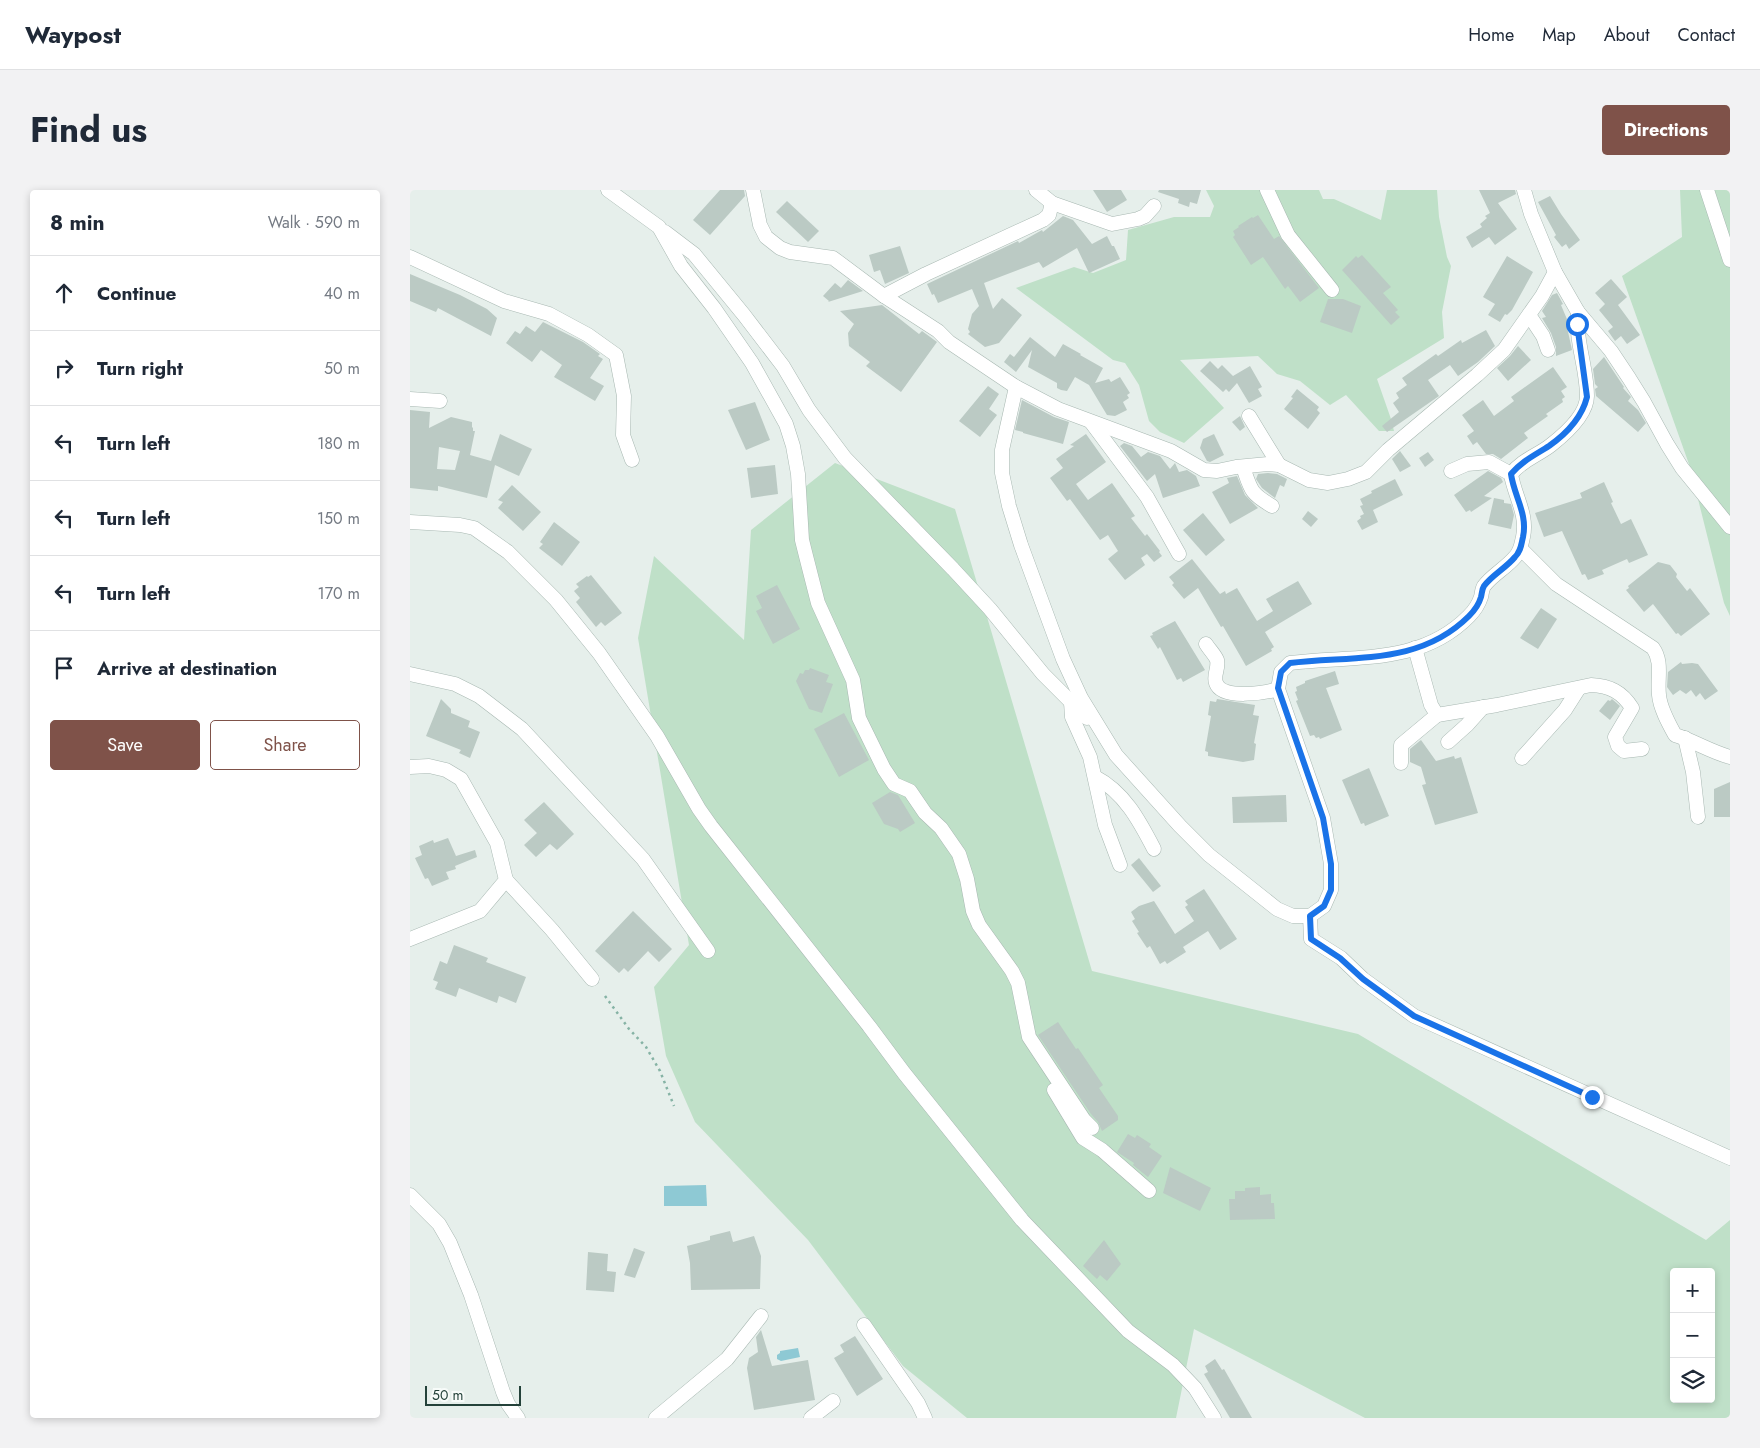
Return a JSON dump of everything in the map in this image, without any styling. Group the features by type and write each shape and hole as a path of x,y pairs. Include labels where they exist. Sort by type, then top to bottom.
{"street":[{"path":"608,190 694,254 783,366 809,410 845,458 954,569 990,609 1043,674 1101,733"},
{"path":"753,190 760,225 766,237 780,248 790,252 833,258 884,296 938,331 949,342 1016,387 1058,409 1171,451 1204,470 1217,471 1268,464 1279,465 1309,480 1328,483 1348,479 1366,472 1388,450 1459,391 1504,350 1529,315 1555,272"},
{"path":"1036,190 1052,203 1112,224 1138,219 1145,216 1154,206"},
{"path":"1267,190 1288,235 1332,290"},
{"path":"1524,190 1531,214 1555,272 1578,312 1611,351 1644,402 1682,468 1730,527"},
{"path":"1707,190 1730,260"},
{"path":"884,296 926,274 1043,220 1048,215 1052,203"},
{"path":"659,227 681,266 714,308 752,363 786,424 793,446 798,474 802,540 818,603 852,680 859,718 884,769 894,784 910,791 960,854 973,911 979,925 1012,971 1018,984 1029,1037 1084,1120 1092,1128"},
{"path":"410,257 504,302 549,314 588,335 616,355 624,396 623,435 632,460"},
{"path":"1511,474 1520,464 1551,445 1575,422 1584,408 1587,397 1578,338 1578,312"},
{"path":"1529,315 1543,336 1548,350"},
{"path":"1016,387 1002,450 1002,473 1009,506 1025,554 1063,659 1081,698 1116,755 1180,826 1209,854 1277,909 1293,916 1310,916 1324,906 1331,890 1331,864 1323,818 1278,688 1281,672 1290,663 1398,654 1437,640 1470,615 1479,602 1483,587 1521,549 1524,519 1511,474"},
{"path":"410,399 440,401"},
{"path":"1249,416 1279,465"},
{"path":"1090,422 1147,497 1179,554"},
{"path":"1451,471 1467,464 1488,462 1511,474"},
{"path":"1243,467 1252,492 1272,506"},
{"path":"410,522 474,528 508,552 556,600 599,653 657,736 699,809 711,826 1016,1213 1128,1331 1173,1366 1195,1388 1214,1418"},
{"path":"1521,549 1556,584 1653,648 1659,661 1659,696 1675,736 1685,738 1718,754 1730,756"},
{"path":"1206,644 1217,661 1215,682 1218,688 1224,692 1266,693 1278,688"},
{"path":"1415,648 1432,705 1437,715"},
{"path":"410,674 456,684 479,696 522,728 643,859 708,951"},
{"path":"1401,763 1401,745 1437,715 1591,685 1605,686 1617,691 1627,700 1632,708 1616,737 1618,746 1624,751 1642,749"},
{"path":"1522,758 1565,710 1579,688"},
{"path":"1071,702 1072,717 1090,757 1105,824 1120,865"},
{"path":"1448,742 1483,707"},
{"path":"1685,738 1693,772 1698,816"},
{"path":"410,767 429,766 446,770 461,779 497,843 506,880 552,930 592,978"},
{"path":"1094,777 1107,783 1124,799 1140,822 1154,848"},
{"path":"410,939 480,911 506,880"},
{"path":"1310,916 1311,939 1340,958 1363,979 1414,1016 1730,1158"},
{"path":"1038,1052 1053,1088 1071,1121 1083,1138 1102,1150 1149,1191"},
{"path":"410,1195 439,1224 450,1242 471,1295 503,1392 508,1404 518,1418"},
{"path":"656,1418 726,1360 761,1316"},
{"path":"864,1325 918,1403 925,1418"},
{"path":"811,1418 833,1400"}],"path":[{"path":"605,996 629,1029 646,1047 660,1071 674,1106"}],"green space":[{"path":"1206,190 1319,190 1323,199 1334,199 1381,220 1387,190 1437,190 1439,217 1447,257 1451,266 1442,312 1444,338 1377,379 1394,431 1379,431 1346,395 1330,405 1300,381 1277,374 1258,356 1180,360 1224,408 1184,443 1160,432 1149,421 1139,385 1125,363 1113,360 1016,288 1074,267 1093,273 1126,260 1128,230 1174,217 1210,217 1214,206"},
{"path":"1680,190 1730,190 1730,616 1724,603 1690,467 1622,276 1682,237"},
{"path":"835,463 955,509 1092,971 1358,1034 1706,1240 1730,1220 1730,1418 1365,1418 1194,1329 1176,1418 967,1418 903,1366 808,1240 695,1122 666,1056 654,987 689,945 638,638 654,556 744,640 751,530"}],"water":[{"path":"706,1185 707,1206 664,1206 664,1186"},
{"path":"798,1348 800,1357 781,1361 777,1359 780,1351"}],"building":[{"path":"720,190 744,190 745,196 710,235 693,220"},
{"path":"1093,190 1121,190 1127,200 1107,212"},
{"path":"1159,190 1201,190 1197,204 1190,202 1189,207 1178,203 1179,199 1158,192"},
{"path":"1479,190 1515,190 1516,194 1498,203 1517,229 1495,245 1489,237 1472,248 1466,237 1482,227 1480,224 1487,218 1485,216 1490,213"},
{"path":"1550,196 1580,240 1569,249 1566,244 1562,247 1554,237 1556,235 1538,202"},
{"path":"787,201 819,231 808,242 776,212"},
{"path":"1258,215 1274,239 1279,236 1319,288 1300,302 1288,286 1285,289 1263,257 1251,265 1233,237 1235,235 1233,231 1238,226"},
{"path":"1063,216 1073,220 1092,244 1107,236 1120,259 1089,273 1077,248 1043,268 1039,262 984,283 993,309 1002,298 1022,315 999,343 985,347 968,334 970,332 968,329 972,314 979,306 972,289 938,303 934,294 932,295 927,284 1018,241 1019,243 1042,230 1043,232"},
{"path":"900,246 909,273 885,284 880,270 874,272 869,255"},
{"path":"1362,255 1391,287 1383,293 1398,310 1395,312 1400,317 1391,325 1342,270 1356,256 1358,258"},
{"path":"1507,256 1533,272 1512,310 1507,315 1505,314 1500,322 1488,315 1495,304 1483,297"},
{"path":"410,274 460,295 487,309 497,318 491,336 438,308 436,312 410,301"},
{"path":"1611,279 1627,297 1618,305 1640,335 1627,344 1621,336 1615,341 1608,331 1613,327 1599,310 1605,304 1595,293"},
{"path":"848,280 863,291 828,302 823,296 835,283 841,288"},
{"path":"1557,293 1563,304 1561,305 1569,324 1567,327 1572,350 1556,356 1556,347 1551,333 1542,318 1546,317 1542,311 1552,295"},
{"path":"1328,299 1343,299 1361,306 1352,333 1320,322"},
{"path":"882,305 919,334 922,331 937,342 901,392 866,366 870,362 849,346 848,333 854,324 840,311"},
{"path":"543,322 583,342 600,354 598,356 603,359 590,378 604,386 595,401 554,377 562,365 541,350 532,362 506,343 515,331 520,334 526,326 535,332"},
{"path":"1486,330 1495,346 1478,362 1458,376 1450,365 1428,380 1439,396 1387,432 1382,426 1399,412 1393,403 1399,398 1396,393 1407,385 1402,378 1436,354 1438,356 1461,340 1462,343"},
{"path":"1030,337 1055,357 1063,344 1103,368 1095,383 1109,379 1111,382 1120,377 1130,393 1127,395 1129,398 1123,402 1127,410 1115,416 1107,415 1089,385 1075,377 1067,391 1057,388 1057,383 1028,367 1032,350 1016,372 1004,362 1010,354 1014,357"},
{"path":"1518,346 1531,360 1508,381 1497,368"},
{"path":"1604,357 1623,388 1631,397 1628,401 1638,410 1646,423 1638,432 1596,396 1595,389 1598,387 1595,384 1593,369"},
{"path":"1210,361 1218,369 1222,365 1233,376 1250,366 1262,387 1258,389 1262,396 1249,403 1237,383 1229,392 1226,389 1223,392 1200,371"},
{"path":"1553,367 1567,387 1561,391 1565,397 1562,399 1563,402 1546,414 1548,416 1524,433 1528,438 1501,459 1493,454 1486,454 1477,442 1473,445 1467,436 1474,431 1462,415 1483,400 1494,416 1514,401 1511,397"},
{"path":"988,386 999,394 989,409 997,415 980,437 959,421"},
{"path":"1297,389 1319,407 1317,410 1320,413 1308,429 1284,409 1293,398 1291,397"},
{"path":"1022,400 1054,417 1069,422 1063,444 1015,430"},
{"path":"755,402 770,440 746,450 728,410"},
{"path":"410,410 430,412 429,428 451,417 472,422 473,431 475,431 470,455 491,461 500,434 532,449 519,476 495,465 487,498 438,486 438,491 410,488","holes":["439,447 460,451 455,470 437,469"]},
{"path":"1240,416 1245,427 1240,431 1232,422"},
{"path":"1086,434 1106,462 1076,484 1088,500 1112,483 1135,516 1131,518 1145,536 1147,534 1162,556 1154,562 1147,554 1141,558 1145,565 1125,580 1108,559 1118,551 1108,535 1100,540 1070,499 1067,501 1050,478 1063,468 1056,459 1074,446 1070,445"},
{"path":"1214,434 1224,455 1210,462 1207,461 1200,448 1203,439"},
{"path":"1124,443 1132,446 1141,457 1148,452 1160,456 1170,469 1175,463 1179,472 1187,470 1196,476 1200,486 1163,498 1155,474 1147,481 1120,446"},
{"path":"1400,451 1411,466 1400,472 1392,459"},
{"path":"1428,452 1434,460 1425,467 1419,458"},
{"path":"775,465 778,494 751,498 747,468"},
{"path":"1488,471 1501,478 1503,482 1484,496 1492,498 1471,512 1470,510 1466,512 1454,495"},
{"path":"1258,474 1277,474 1287,479 1284,487 1280,485 1275,498 1262,488 1256,479"},
{"path":"1237,476 1245,495 1258,508 1230,524 1212,492 1229,483 1227,478"},
{"path":"1395,479 1403,495 1373,510 1378,522 1362,530 1357,521 1364,514 1360,506 1363,505 1360,499"},
{"path":"1604,482 1621,524 1631,519 1648,555 1629,563 1627,559 1602,570 1604,574 1588,580 1585,574 1582,575 1562,531 1544,537 1535,513 1582,498 1580,493"},
{"path":"512,485 541,512 523,531 498,508 503,502 498,500"},
{"path":"1494,498 1511,504 1514,515 1511,529 1488,524"},
{"path":"1308,511 1318,519 1311,527 1302,519"},
{"path":"1203,513 1225,540 1206,556 1183,530"},
{"path":"554,522 580,542 562,566 539,548 543,544 540,542"},
{"path":"1192,559 1220,594 1225,591 1226,594 1237,588 1257,621 1273,611 1266,599 1298,581 1312,604 1265,632 1274,647 1271,649 1272,651 1246,666 1198,588 1184,599 1172,585 1174,583 1169,577"},
{"path":"1658,562 1670,565 1677,574 1676,577 1687,591 1690,588 1710,614 1681,636 1678,633 1676,634 1653,604 1644,612 1626,590 1629,588 1628,586"},
{"path":"591,575 622,613 605,626 601,622 596,627 576,602 580,598 574,591 579,587 576,584"},
{"path":"777,585 800,629 773,644 756,611 762,608 756,596"},
{"path":"1541,608 1557,619 1538,649 1520,638"},
{"path":"1175,621 1205,670 1183,682 1181,678 1177,680 1160,647 1158,649 1150,636 1153,635 1152,633"},
{"path":"1681,662 1682,664 1698,664 1718,691 1705,700 1700,693 1696,697 1691,690 1686,694 1680,690 1673,695 1667,687 1668,672"},
{"path":"810,668 829,675 826,682 833,684 822,713 809,709 796,681 800,673 803,674 805,670"},
{"path":"1335,671 1339,684 1326,688 1342,730 1320,739 1314,735 1310,736 1296,701 1298,700 1295,692 1297,691 1296,687 1305,683 1305,681"},
{"path":"441,699 451,709 451,713 470,721 468,727 480,732 470,758 459,753 461,750 426,736"},
{"path":"1217,699 1255,705 1253,715 1259,716 1254,743 1256,744 1254,760 1243,762 1208,756 1208,752 1205,751 1211,716 1208,715 1210,701 1216,702"},
{"path":"1612,699 1620,706 1610,720 1599,711 1608,700"},
{"path":"844,713 869,760 839,777 814,729"},
{"path":"1421,740 1436,761 1454,756 1455,759 1461,757 1478,813 1435,825 1422,785 1426,784 1421,767 1410,762 1410,749"},
{"path":"1369,768 1389,816 1365,826 1364,823 1361,824 1342,780"},
{"path":"1730,782 1730,817 1714,817 1714,789"},
{"path":"890,792 898,795 915,823 900,832 898,829 884,824 872,803"},
{"path":"1286,795 1287,822 1233,823 1232,797"},
{"path":"544,802 574,834 557,850 550,844 536,857 524,845 537,833 524,820"},
{"path":"448,838 456,856 475,850 477,857 455,866 456,869 446,872 449,879 432,886 428,878 425,879 415,858 422,855 419,846 433,840 434,843"},
{"path":"1139,858 1161,886 1153,892 1131,865"},
{"path":"1204,889 1237,939 1220,950 1208,931 1183,947 1186,952 1167,964 1165,961 1160,964 1150,946 1147,948 1137,933 1139,932 1132,921 1135,919 1131,912 1139,906 1154,901 1175,934 1194,921 1185,907 1188,905 1185,901"},
{"path":"633,911 672,949 659,962 648,951 628,972 624,968 619,973 595,951"},
{"path":"454,945 488,958 486,962 526,977 516,1003 499,996 497,1003 459,988 456,997 435,989 438,982 433,980 440,961 447,964"},
{"path":"1058,1022 1103,1085 1099,1088 1118,1116 1118,1120 1102,1131 1098,1122 1038,1035"},
{"path":"1128,1134 1135,1138 1137,1135 1151,1144 1149,1147 1162,1156 1148,1177 1133,1165 1134,1163 1117,1152"},
{"path":"1170,1167 1211,1188 1200,1211 1163,1193"},
{"path":"1260,1187 1260,1195 1271,1194 1271,1203 1274,1203 1275,1219 1230,1220 1229,1199 1235,1199 1235,1191 1245,1191 1245,1188"},
{"path":"730,1231 733,1242 754,1236 761,1256 760,1289 691,1290 687,1246 710,1240 710,1236"},
{"path":"1104,1240 1121,1264 1107,1281 1100,1275 1097,1279 1083,1266"},
{"path":"634,1248 645,1252 635,1278 624,1275"},
{"path":"588,1252 608,1254 607,1271 616,1272 614,1292 586,1290"},
{"path":"761,1330 772,1366 808,1360 815,1400 754,1410 747,1368 749,1358 758,1352 756,1337"},
{"path":"855,1336 883,1379 857,1396 834,1358 844,1352 840,1345"},
{"path":"1215,1359 1222,1370 1224,1369 1252,1418 1230,1418 1204,1374 1208,1372 1205,1366"}],"route":[{"path":"1577,324 1587,397 1584,408 1575,422 1551,445 1520,464 1511,474 1524,519 1521,549 1483,587 1477,606 1470,615 1437,640 1398,654 1290,663 1281,672 1278,688 1323,818 1331,864 1331,890 1324,906 1310,916 1311,939 1340,958 1363,979 1414,1016 1592,1097"}]}
